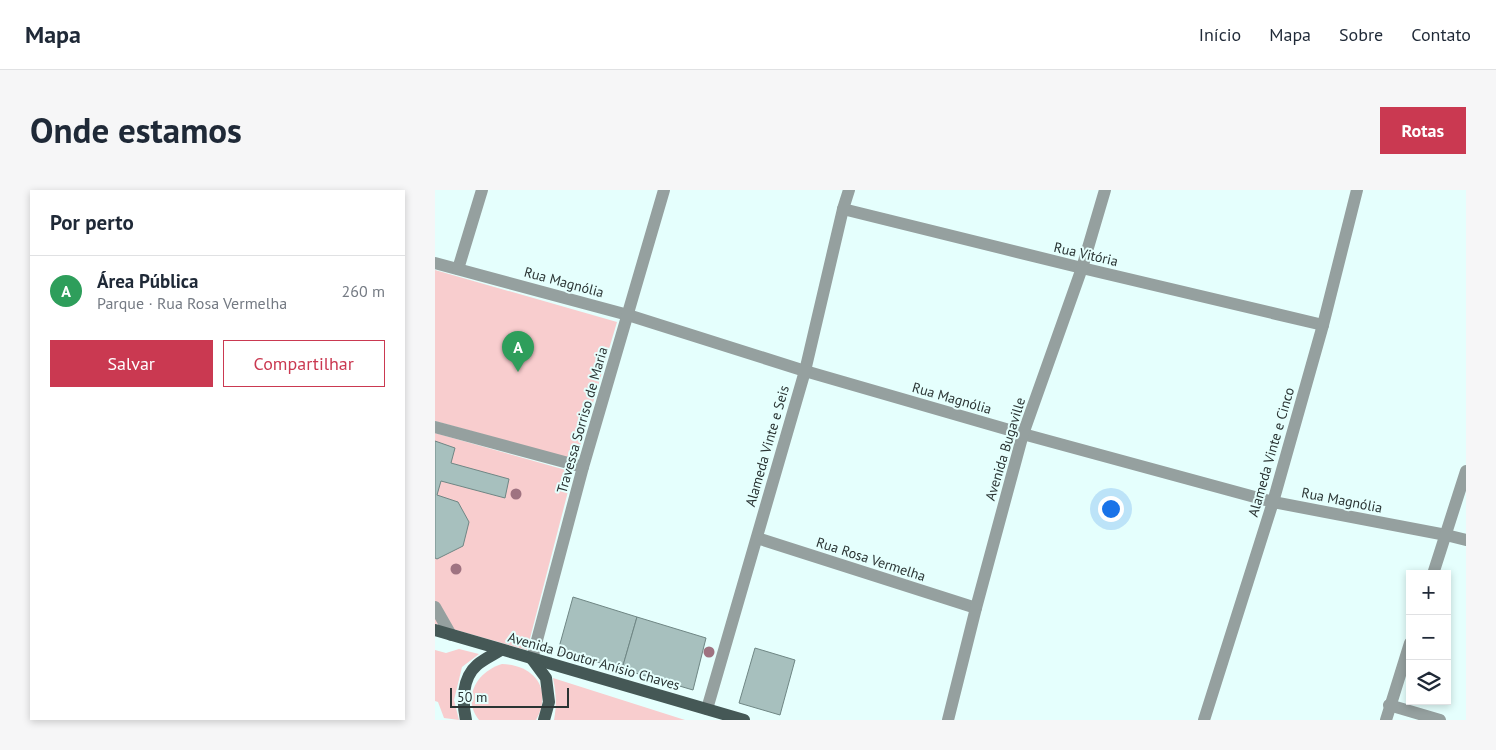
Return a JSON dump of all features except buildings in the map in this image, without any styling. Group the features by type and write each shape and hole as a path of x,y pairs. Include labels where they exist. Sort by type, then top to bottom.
{"main road":[{"name":"Avenida Doutor Anísio Chaves","path":"435,630 744,720"},
{"path":"466,720 463,703 470,673 477,665 501,650"},
{"path":"531,658 546,678 549,702 544,720"}],"street":[{"path":"458,270 482,190"},
{"name":"Travessa Sorriso de Maria","path":"531,658 583,467 664,190"},
{"name":"Alameda Vinte e Seis","path":"707,709 805,371 849,190"},
{"name":"Avenida Bugaville","path":"948,720 1023,434 1082,268 1105,190"},
{"name":"Alameda Vinte e Cinco","path":"1204,720 1273,502 1323,325 1357,190"},
{"name":"Rua Vitória","path":"843,210 1323,325"},
{"name":"Rua Magnólia","path":"435,263 627,315 805,371 1023,434 1273,502 1466,540"},
{"path":"435,427 583,467"},
{"path":"1434,570 1466,471"},
{"name":"Rua Rosa Vermelha","path":"757,538 976,608"},
{"path":"435,607 451,635"},
{"path":"1386,720 1389,705 1406,655"},
{"path":"1389,705 1440,720"}],"shaded area":[{"path":"435,270 617,322 576,460 435,421"},
{"path":"435,433 573,472 527,650 435,624"},
{"path":"459,649 479,654 462,667 454,700 459,720 444,718 438,702 435,701 435,650 446,653"},
{"path":"502,664 514,665 524,669 538,681 543,699 536,720 479,720 472,703 472,694 475,686 486,672"},
{"path":"553,678 685,720 554,720 556,699"}],"place":[{"name":"Área Pública","path":"518,372"}]}
